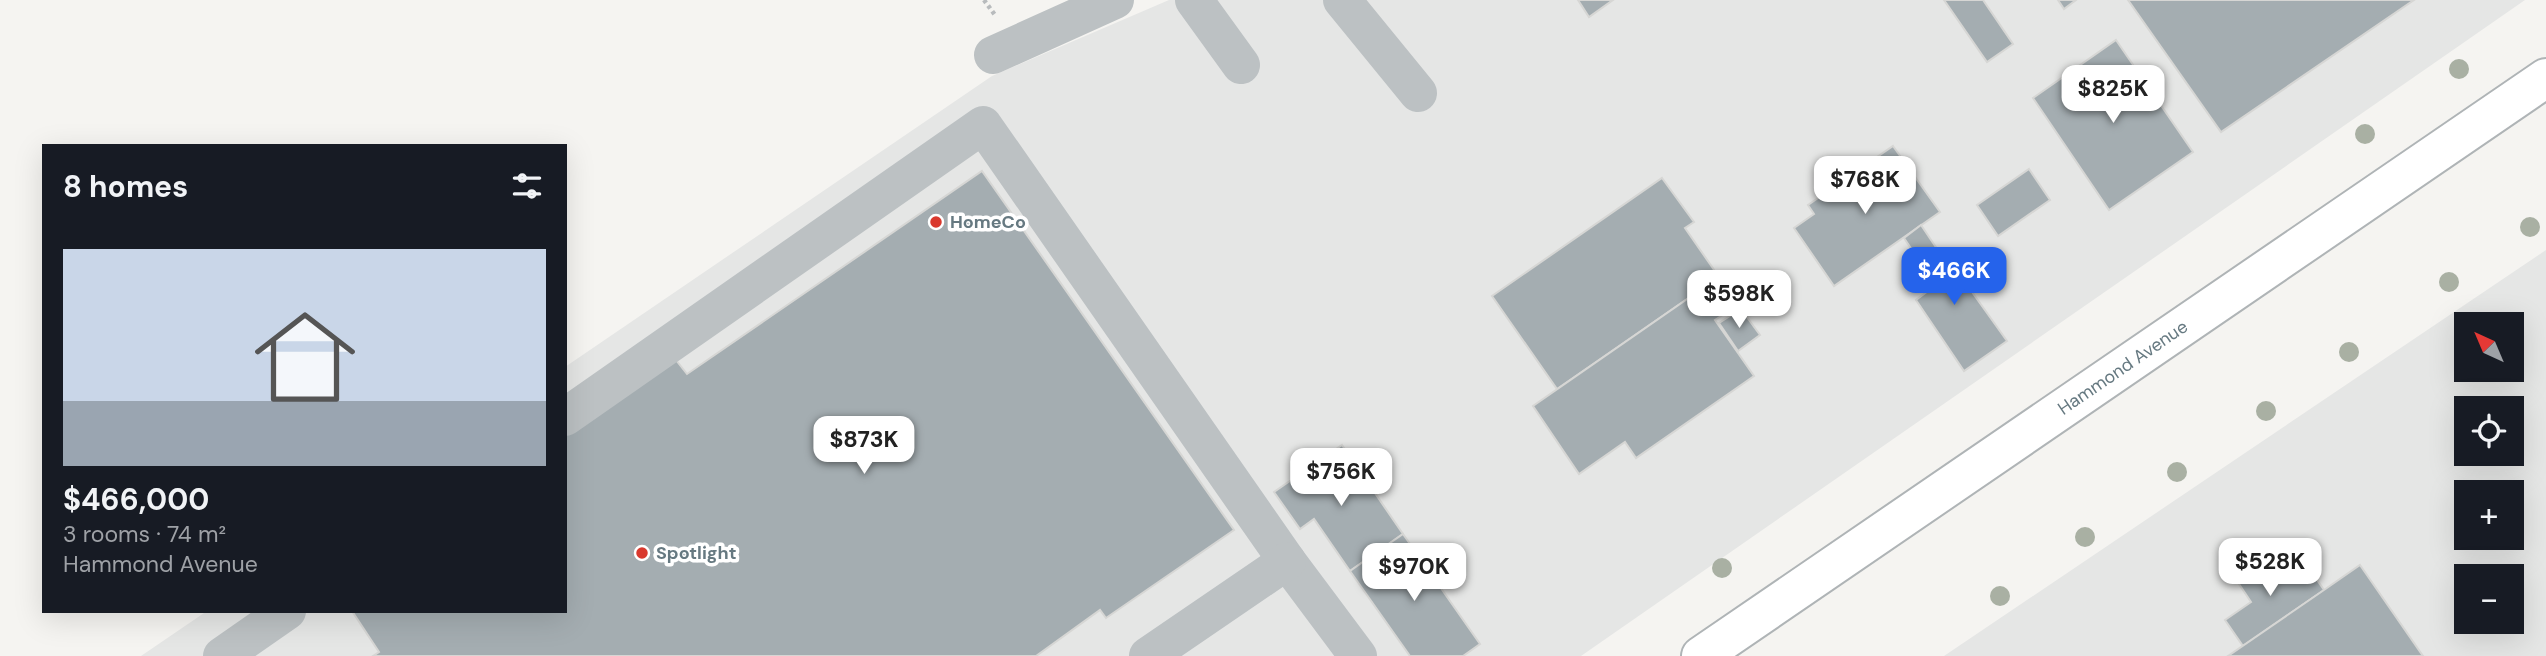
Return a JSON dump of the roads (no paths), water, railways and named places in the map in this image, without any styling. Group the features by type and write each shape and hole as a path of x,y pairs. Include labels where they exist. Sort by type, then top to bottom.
{"highway":[{"name":"Hammond Avenue","path":"1701,656 2546,78"}],"street":[{"path":"993,55 1115,0"},
{"path":"1194,0 1241,65"},
{"path":"1342,0 1418,93"},
{"path":"567,416 983,125 1287,561 1357,656"},
{"path":"1148,656 1287,561"},
{"path":"1287,561 1308,616 1330,656"},
{"path":"230,654 284,613"}],"place":[{"name":"HomeCo","path":"936,222"},
{"name":"Spotlight","path":"642,553"}]}
